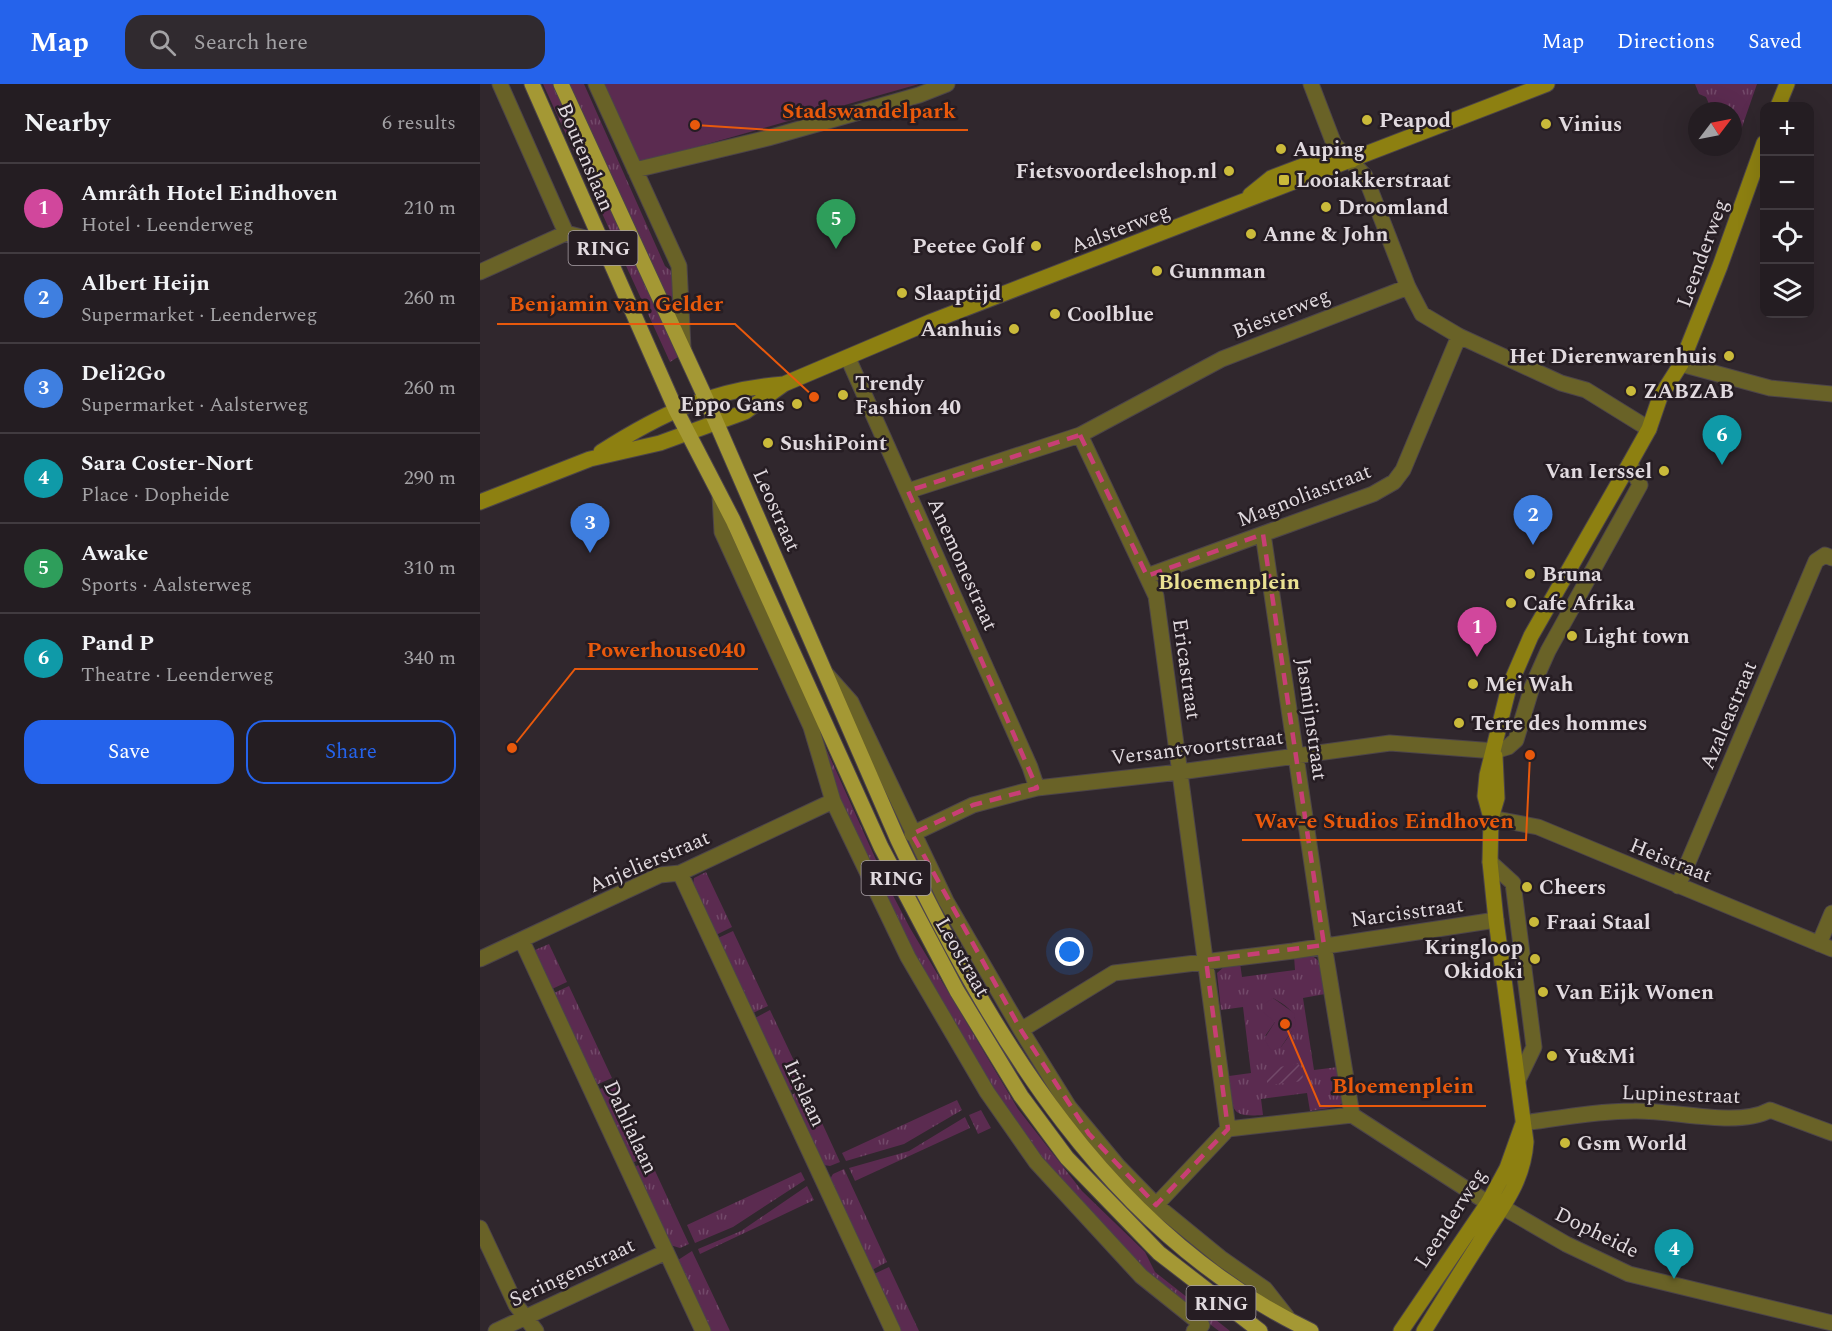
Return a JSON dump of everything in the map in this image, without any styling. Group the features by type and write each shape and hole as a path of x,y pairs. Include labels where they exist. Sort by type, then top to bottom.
{"main road":[{"name":"Boutenslaan","path":"532,84 676,410"},
{"name":"Boutenslaan","path":"561,84 706,399"},
{"name":"Aalsterweg","path":"480,502 590,459 656,444 745,412 784,384 930,322 1239,204 1271,178 1334,154 1352,160 1546,84"},
{"path":"1780,102 1787,84"},
{"name":"Leenderweg","path":"1424,1331 1480,1241 1504,1208 1525,1155 1518,1080 1490,862 1491,818 1485,796 1487,776 1509,687 1531,636 1652,423 1663,410 1675,389 1678,370 1720,266 1760,154"},
{"name":"Aalsterweg","path":"590,459 649,421 676,410 750,387 784,384"},
{"name":"Leostraat","path":"706,399 914,874 981,997 1044,1098 1100,1169 1172,1240 1237,1291 1311,1331"},
{"name":"Leostraat","path":"676,410 733,520 902,891 952,981 1021,1096 1067,1158 1134,1230 1184,1274 1260,1331"},
{"name":"Leenderweg","path":"1401,1331 1488,1203 1507,1168 1523,1123"}],"street":[{"path":"500,84 566,233"},
{"name":"Boutenslaan","path":"596,84 679,266 683,348"},
{"path":"635,170 768,138 919,95 947,84"},
{"path":"1311,84 1334,144 1365,176 1408,287 1428,320 1561,383 1586,390 1652,423"},
{"path":"480,272 566,233 600,242"},
{"name":"Biesterweg","path":"908,491 1080,435 1222,358 1408,287"},
{"name":"Magnoliastraat","path":"1147,576 1373,495 1394,482 1402,470 1459,336"},
{"name":"Anemonestraat","path":"848,358 1030,766 1037,788"},
{"path":"1678,370 1756,385 1832,394"},
{"name":"Ericastraat","path":"1080,435 1156,596 1206,960"},
{"path":"1495,751 1508,747 1516,740 1532,687 1548,651 1640,485 1630,463"},
{"name":"Leostraat","path":"720,496 722,532 811,727 833,801 908,957 1009,1125 1058,1188 1141,1276 1198,1328"},
{"name":"Jasmijnstraat","path":"1263,534 1324,945"},
{"name":"Azaleastraat","path":"1678,886 1816,561 1825,555 1832,558"},
{"name":"Leostraat","path":"824,671 851,702 912,834 946,901 1020,1030 1089,1134 1156,1205 1222,1259 1265,1290 1291,1322"},
{"name":"Versantvoortstraat","path":"912,834 973,805 1037,788 1180,772 1390,743 1495,751"},
{"name":"Anjelierstraat","path":"480,959 660,875 680,873 833,801"},
{"name":"Heistraat","path":"1491,818 1538,827 1826,947"},
{"path":"1490,862 1513,883 1534,1047 1518,1080"},
{"name":"Irislaan","path":"680,873 893,1331"},
{"path":"1826,947 1832,913"},
{"name":"Narcisstraat","path":"1324,945 1496,920"},
{"name":"Dahlialaan","path":"522,941 703,1331"},
{"path":"1020,1030 1114,973 1324,945 1352,1114 1228,1129 1156,1205"},
{"path":"1206,960 1228,1129"},
{"name":"Lupinestraat","path":"1523,1123 1632,1111 1672,1111 1745,1119 1770,1110 1832,1133"},
{"name":"Dopheide","path":"1352,1114 1488,1203 1504,1208 1566,1244 1629,1274 1832,1323"},
{"path":"480,1228 516,1305 536,1331"},
{"name":"Seringenstraat","path":"496,1331 666,1252"}],"highlighted area":[{"path":"1080,435 1147,576 1263,534 1324,945 1206,960 1228,1129 1156,1205 1089,1134 1021,1030 912,834 973,805 1037,788 908,491"}],"green space":[{"path":"543,84 553,84 678,357 670,362"},
{"path":"569,84 584,84 665,266 674,273 675,307 671,307"},
{"path":"599,84 919,84 633,165"},
{"path":"1695,84 1757,84 1742,127 1742,102 1708,102 1706,97 1699,94"},
{"path":"820,735 886,882 910,928 1018,1109 1082,1191 1145,1252 1155,1272 1230,1331 1219,1331 1155,1283 1062,1186 1017,1129 923,974 839,800"},
{"path":"706,872 732,927 716,935 693,885 694,878"},
{"path":"733,931 768,1006 753,1013 718,938"},
{"path":"549,944 567,982 552,989 535,953 535,950"},
{"path":"1310,954 1320,962 1325,994 1303,998 1314,1070 1338,1067 1343,1103 1336,1107 1310,1111 1307,1093 1261,1099 1263,1115 1243,1115 1237,1112 1232,1103 1229,1076 1251,1073 1243,1007 1221,1010 1217,973 1226,965 1240,963 1242,977 1295,970 1294,956","holes":["1273,998 1289,1009 1295,1020 1281,1047 1265,1036 1275,1022"]},
{"path":"569,986 612,1078 596,1085 554,993"},
{"path":"1273,998 1294,1013 1296,1025 1281,1047 1271,1050 1264,1039 1275,1022 1263,1012 1263,1005"},
{"path":"770,1010 805,1084 789,1091 755,1018"},
{"path":"1298,1064 1302,1068 1303,1081 1267,1085 1267,1069"},
{"path":"614,1082 648,1156 632,1163 598,1090"},
{"path":"806,1088 840,1162 830,1166 824,1165 791,1095"},
{"path":"957,1100 962,1110 904,1144 846,1161 842,1153"},
{"path":"981,1110 991,1128 978,1134 969,1115"},
{"path":"965,1117 970,1128 855,1181 849,1168 909,1151"},
{"path":"650,1160 689,1244 680,1248 670,1245 634,1167"},
{"path":"844,1169 887,1262 872,1270 830,1179 833,1174"},
{"path":"801,1172 805,1180 733,1227 695,1243 687,1225"},
{"path":"807,1186 814,1200 700,1254 698,1249 741,1231"},
{"path":"692,1251 730,1331 710,1331 678,1260"},
{"path":"889,1267 919,1331 900,1331 874,1274"}],"place":[{"name":"Peapod","path":"1367,120"},
{"name":"Vinius","path":"1546,124"},
{"name":"Stadswandelpark","path":"695,125"},
{"name":"Auping","path":"1281,149"},
{"name":"Fietsvoordeelshop.nl","path":"1229,171"},
{"name":"Looiakkerstraat","path":"1284,180"},
{"name":"Droomland","path":"1326,207"},
{"name":"Anne & John","path":"1251,234"},
{"name":"Peetee Golf","path":"1036,246"},
{"name":"Awake","path":"836,249"},
{"name":"Gunnman","path":"1157,271"},
{"name":"Slaaptijd","path":"902,293"},
{"name":"Coolblue","path":"1055,314"},
{"name":"Aanhuis","path":"1014,329"},
{"name":"Het Dierenwarenhuis","path":"1729,356"},
{"name":"ZABZAB","path":"1631,391"},
{"name":"Trendy Fashion 40","path":"843,395"},
{"name":"Benjamin van Gelder","path":"814,397"},
{"name":"Eppo Gans","path":"797,404"},
{"name":"SushiPoint","path":"768,443"},
{"name":"Pand P","path":"1722,465"},
{"name":"Van Ierssel","path":"1664,471"},
{"name":"Albert Heijn","path":"1533,545"},
{"name":"Deli2Go","path":"590,553"},
{"name":"Bruna","path":"1530,574"},
{"name":"Cafe Afrika","path":"1511,603"},
{"name":"Light town","path":"1572,636"},
{"name":"Amrâth Hotel Eindhoven","path":"1477,657"},
{"name":"Mei Wah","path":"1473,684"},
{"name":"Terre des hommes","path":"1459,723"},
{"name":"Powerhouse040","path":"512,748"},
{"name":"Wav-e Studios Eindhoven","path":"1530,755"},
{"name":"Cheers","path":"1527,887"},
{"name":"Fraai Staal","path":"1534,922"},
{"name":"Kringloop Okidoki","path":"1535,959"},
{"name":"Van Eijk Wonen","path":"1543,992"},
{"name":"Bloemenplein","path":"1285,1024"},
{"name":"Yu&Mi","path":"1552,1056"},
{"name":"Gsm World","path":"1565,1143"},
{"name":"Sara Coster-Nort","path":"1674,1279"}],"district":[{"name":"Bloemenplein","path":"1229,581"}]}
